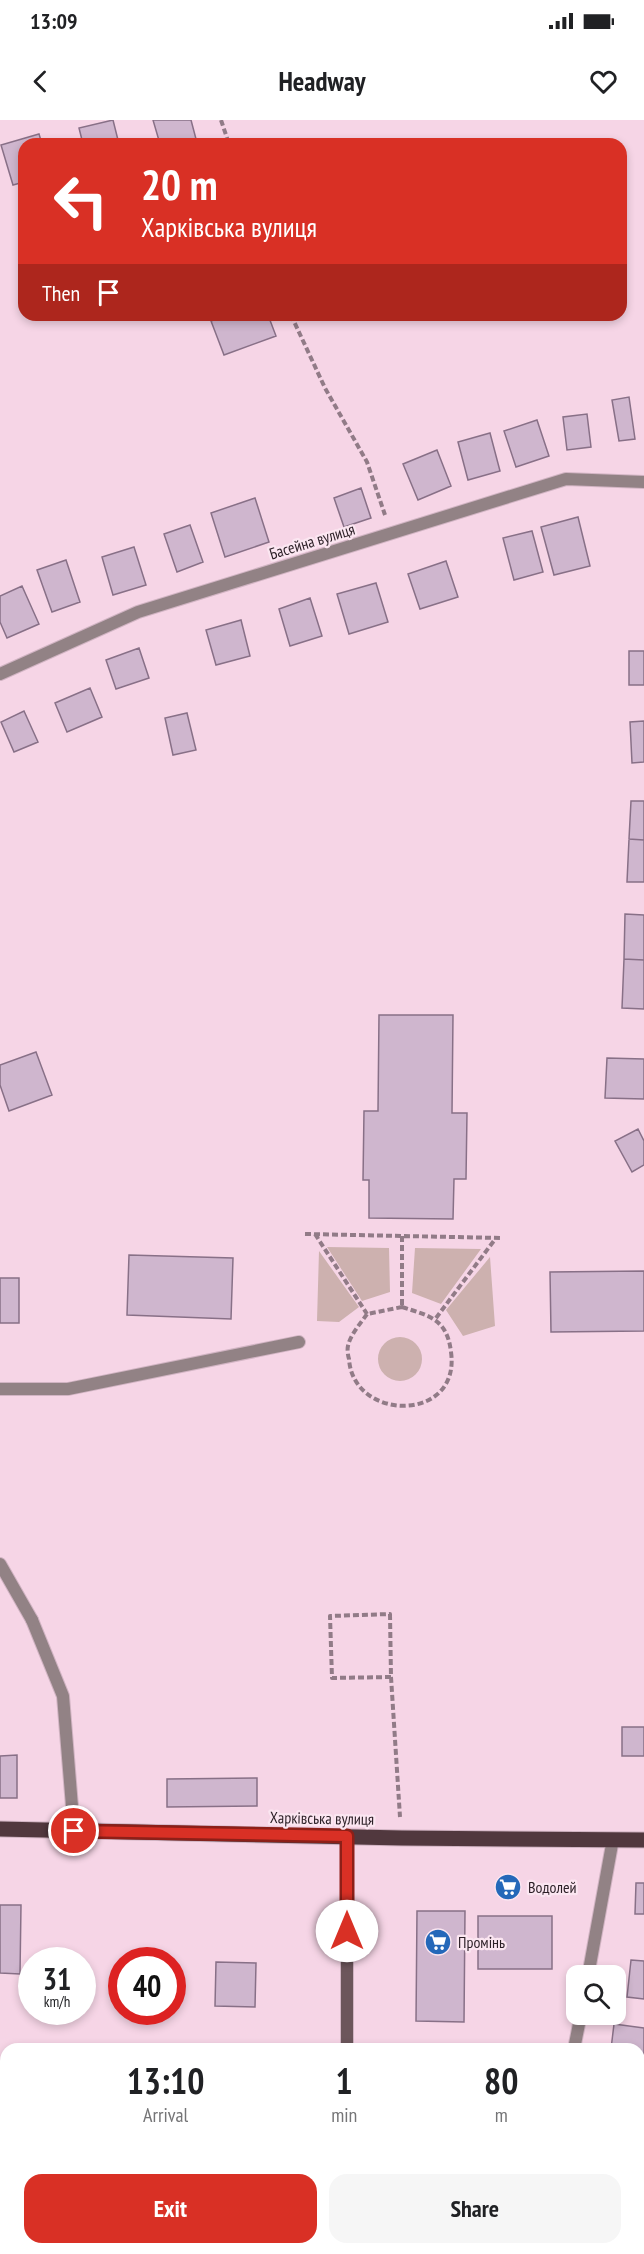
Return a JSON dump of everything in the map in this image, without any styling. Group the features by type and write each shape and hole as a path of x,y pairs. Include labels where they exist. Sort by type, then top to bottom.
{"main road":[{"name":"Харківська вулиця","path":"0,1829 402,1838 644,1840"}],"street":[{"name":"Басейна вулиця","path":"0,674 138,612 566,479 644,482"},
{"path":"0,1389 68,1389 298,1342"},
{"path":"0,1564 32,1620 63,1696 74,1831"},
{"path":"346,2043 347,1836"},
{"path":"590,1965 613,1839"},
{"path":"575,2043 579,2025"}],"path":[{"path":"221,120 227,138"},
{"path":"294,321 325,388 367,462 391,533"},
{"path":"305,1234 502,1238"},
{"path":"315,1234 367,1314"},
{"path":"402,1236 402,1307"},
{"path":"436,1317 496,1238"},
{"path":"402,1307 436,1317 449,1339 453,1362 445,1389 422,1404 390,1406 370,1396 350,1372 348,1346 367,1314 402,1307"},
{"path":"391,1677 332,1678 330,1616 390,1614 391,1677 402,1838"}],"shaded area":[{"path":"327,1247 389,1248 390,1292 362,1301"},
{"path":"415,1248 481,1249 441,1304 412,1293"},
{"path":"319,1251 359,1307 339,1322 317,1321"},
{"path":"490,1257 495,1326 463,1336 446,1310"},
{"path":"400,1337 415,1344 422,1359 415,1374 400,1381 385,1374 378,1359 385,1344"}],"building":[{"path":"113,120 118,138 82,138 79,128"},
{"path":"153,120 191,120 196,138 158,138"},
{"path":"39,134 40,138 25,138"},
{"path":"18,140 18,184 13,185 1,145"},
{"path":"211,321 270,321 276,336 224,355"},
{"path":"629,397 635,439 619,441 612,400"},
{"path":"587,414 591,447 567,450 563,417"},
{"path":"537,420 549,456 516,467 504,431"},
{"path":"490,433 500,471 468,480 458,442"},
{"path":"437,450 451,486 418,500 403,464"},
{"path":"361,488 371,518 344,527 334,498"},
{"path":"255,498 269,542 225,557 211,513"},
{"path":"578,517 590,566 554,575 541,527"},
{"path":"190,525 203,562 177,572 164,534"},
{"path":"532,531 543,572 514,580 503,538"},
{"path":"134,547 146,585 113,595 102,557"},
{"path":"66,560 80,602 52,612 37,570"},
{"path":"446,561 458,597 420,609 408,574"},
{"path":"376,583 388,622 349,634 337,594"},
{"path":"22,586 39,624 7,638 0,622 0,596"},
{"path":"310,598 322,636 290,646 279,609"},
{"path":"241,620 250,656 216,665 206,630"},
{"path":"139,648 149,678 116,689 106,660"},
{"path":"629,651 644,651 644,685 629,685"},
{"path":"90,688 102,717 67,732 55,703"},
{"path":"24,711 38,742 14,752 1,722"},
{"path":"187,713 196,750 173,755 165,718"},
{"path":"644,721 644,762 632,763 630,722"},
{"path":"631,801 644,801 644,840 629,839"},
{"path":"629,839 644,840 644,882 627,882"},
{"path":"625,914 644,915 644,960 624,959"},
{"path":"624,959 644,960 644,1009 622,1008"},
{"path":"379,1015 453,1015 452,1113 467,1113 466,1179 454,1179 453,1219 369,1218 369,1180 363,1180 364,1111 378,1111"},
{"path":"36,1052 52,1095 9,1111 0,1085 0,1065"},
{"path":"607,1058 644,1059 644,1099 605,1098"},
{"path":"638,1129 644,1141 644,1165 632,1172 615,1141"},
{"path":"129,1255 233,1258 231,1319 127,1315"},
{"path":"644,1271 644,1331 551,1332 550,1272"},
{"path":"0,1278 19,1278 19,1323 0,1323"},
{"path":"622,1727 644,1727 644,1756 622,1756"},
{"path":"17,1755 17,1798 0,1798 0,1756"},
{"path":"257,1778 257,1806 167,1807 167,1779"},
{"path":"636,1883 644,1883 644,1914 635,1914"},
{"path":"0,1905 21,1905 18,1974 0,1973"},
{"path":"417,1911 465,1911 464,2022 416,2021"},
{"path":"478,1916 552,1916 552,1969 478,1969"},
{"path":"631,1960 644,1961 644,1999 627,1997"},
{"path":"216,1962 256,1963 255,2007 215,2006"},
{"path":"614,2025 644,2028 644,2043 612,2043"}],"place":[{"name":"Водолей","path":"508,1887"},
{"name":"Промінь","path":"438,1942"}],"route":[{"path":"74,1831 347,1836 347,1931"}]}
